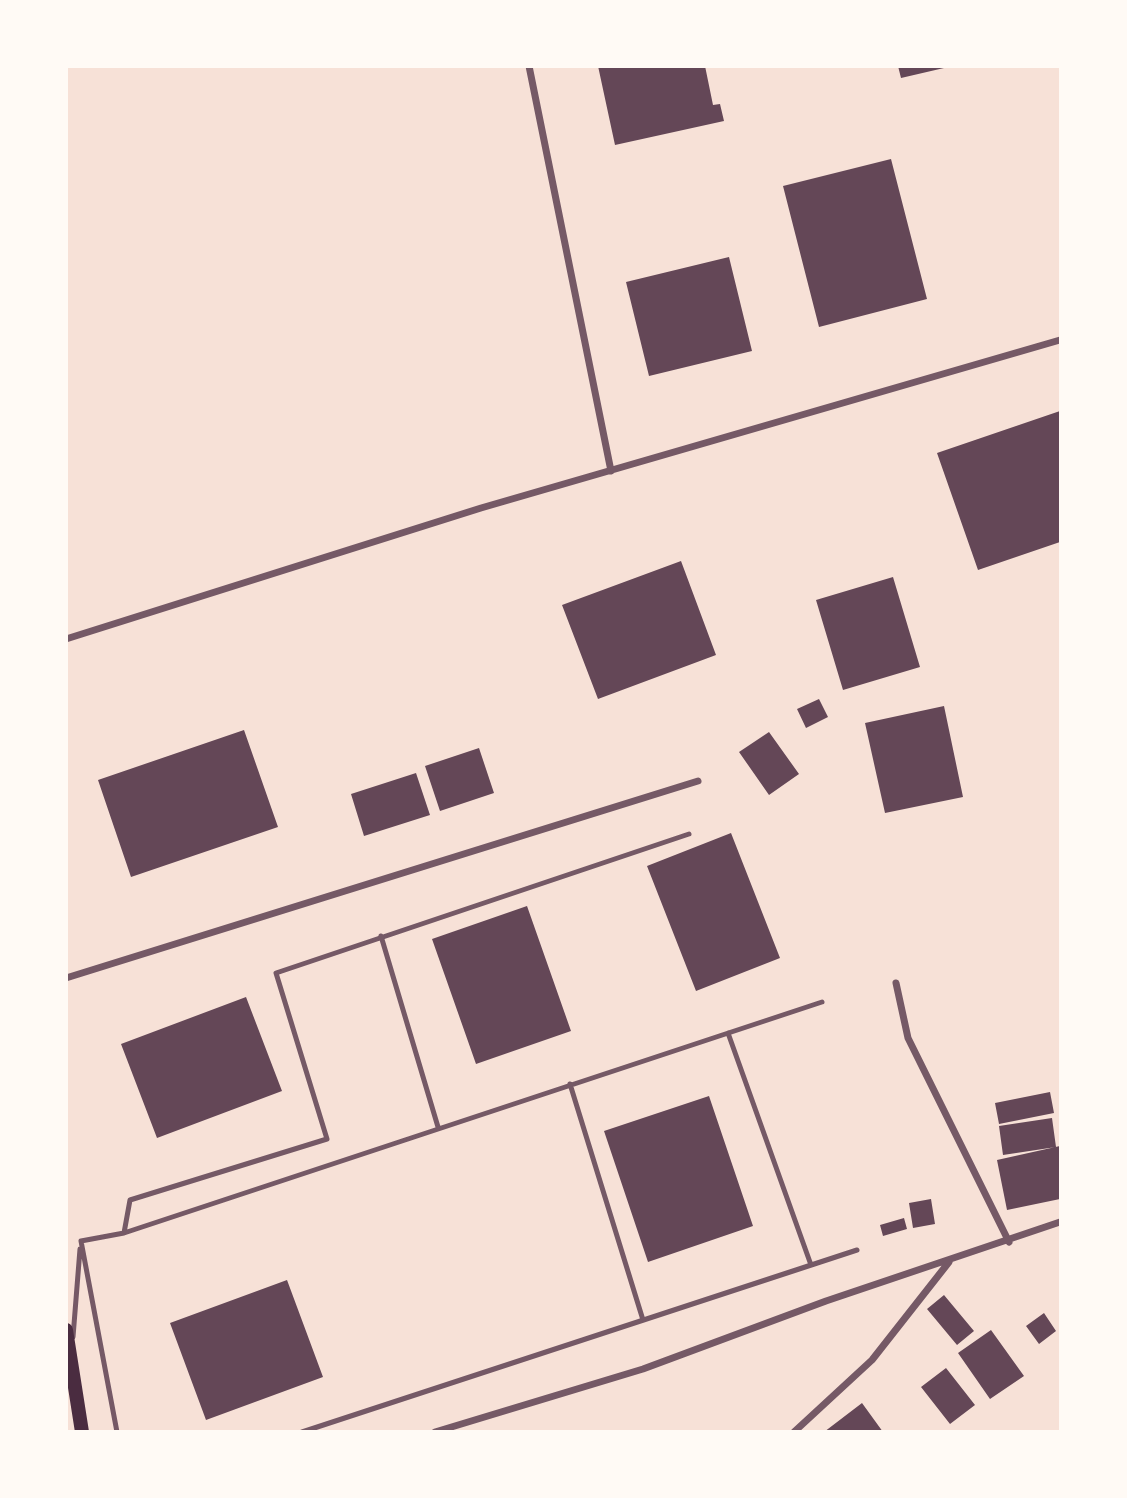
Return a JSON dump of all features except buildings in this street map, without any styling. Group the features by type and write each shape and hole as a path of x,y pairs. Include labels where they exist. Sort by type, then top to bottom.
{"main road":[{"path":"66,1330 82,1432"}],"street":[{"path":"530,66 611,471"},
{"path":"66,639 468,512 1060,340"},
{"path":"66,978 698,781"},
{"path":"896,983 908,1038 1009,1242"},
{"path":"435,1432 643,1369 826,1301 1009,1242 1060,1222"},
{"path":"794,1432 872,1360 949,1261"}],"lane":[{"path":"124,1233 130,1200 327,1139 275,973 689,834"},
{"path":"381,936 438,1126"},
{"path":"80,1241 124,1233 438,1126 822,1002"},
{"path":"728,1032 811,1265"},
{"path":"570,1084 643,1320"},
{"path":"71,1357 80,1241"},
{"path":"80,1241 117,1432"},
{"path":"302,1432 858,1250"}]}
